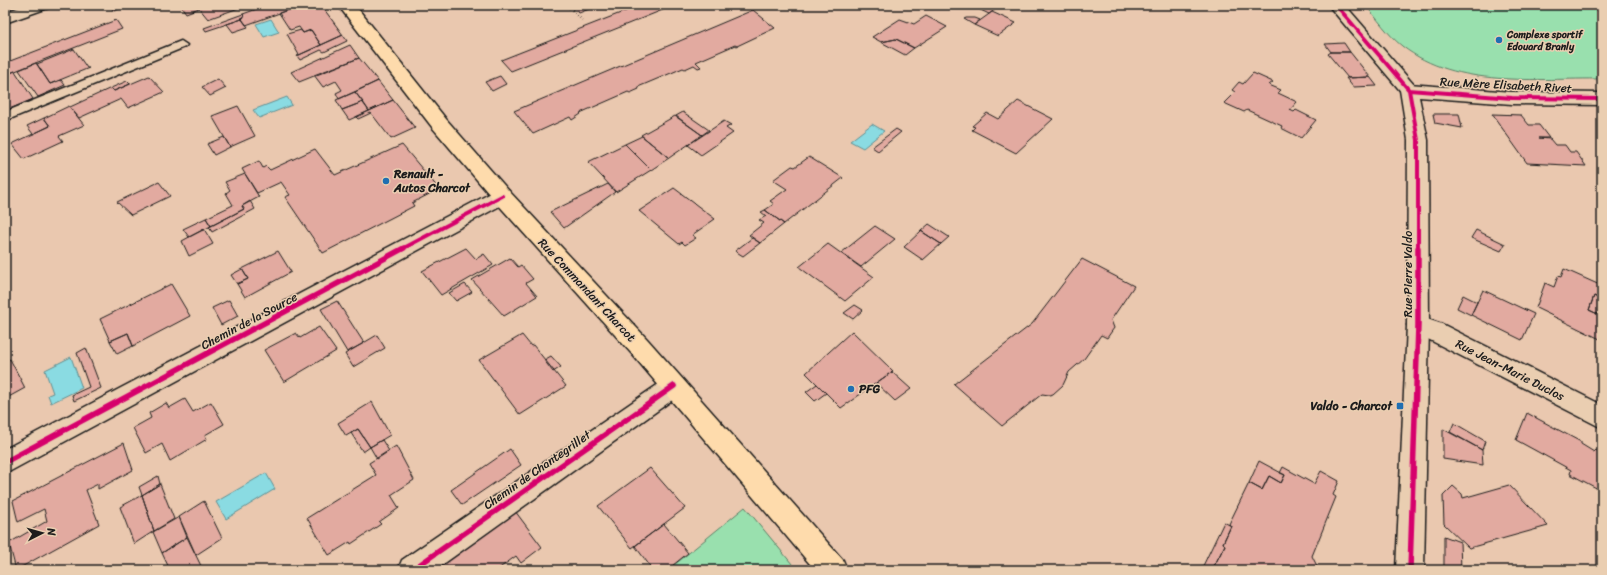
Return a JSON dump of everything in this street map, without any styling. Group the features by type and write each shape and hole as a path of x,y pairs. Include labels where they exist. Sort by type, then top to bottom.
{"main road":[{"name":"Rue Commandant Charcot","path":"346,5 439,123 502,196 674,386 833,570"}],"street":[{"path":"5,18 42,5"},
{"path":"1336,5 1409,90"},
{"name":"Rue Mère Elisabeth Rivet","path":"1409,90 1512,98 1602,99"},
{"name":"Rue Pierre Valdo","path":"1409,90 1418,140 1418,325 1410,570"},
{"name":"Chemin de la Source","path":"5,462 502,196"},
{"name":"Rue Jean-Marie Duclos","path":"1418,325 1434,331 1602,417"},
{"name":"Chemin de Chantegrillet","path":"412,570 674,386"}],"lane":[{"path":"5,117 181,45"}],"path":[{"path":"567,5 582,20"}],"green space":[{"name":"Complexe sportif Edouard Branly","path":"1365,5 1602,5 1602,79 1498,78 1472,75 1447,69 1424,60 1402,46 1387,32"},
{"path":"745,507 797,570 668,570"}],"water":[{"path":"271,19 279,32 264,37 256,24"},
{"path":"287,97 292,105 259,118 253,110"},
{"path":"872,124 884,131 863,148 850,141"},
{"path":"71,357 82,388 51,403 48,395 53,393 45,370"},
{"path":"266,473 275,489 226,519 216,502"}],"building":[{"path":"109,5 129,5 114,11"},
{"path":"247,5 208,19 199,8 186,13 181,6"},
{"path":"268,5 302,5 246,25 241,18 244,17 243,14"},
{"path":"302,5 321,5 343,35 321,45 311,30 303,33 299,27 290,30 279,13"},
{"path":"571,5 599,5 579,13"},
{"path":"641,5 675,5 511,71 501,60"},
{"path":"970,5 1001,5 989,14"},
{"path":"1593,5 1602,5 1602,14"},
{"path":"753,10 775,28 737,46 735,45 696,62 701,67 698,68 694,65 685,69 683,68 638,87 639,89 630,93 628,92 580,113 581,114 572,120 570,117 533,134 514,111"},
{"path":"992,12 1016,23 998,36 974,25"},
{"path":"243,14 244,17 242,19 206,31 204,28"},
{"path":"926,16 947,27 914,48 896,39 881,42 872,37 900,19 914,24"},
{"path":"975,18 980,20 974,25 964,19"},
{"path":"242,19 248,27 233,32 227,24"},
{"path":"116,20 122,29 5,75 5,63"},
{"path":"301,30 303,33 311,30 321,45 299,55 287,34"},
{"path":"343,35 347,41 324,52 321,50 300,60 297,56"},
{"path":"896,39 914,48 905,55 881,42"},
{"path":"1344,43 1350,52 1331,52 1325,44"},
{"path":"350,45 359,58 299,82 291,72"},
{"path":"74,49 87,68 89,68 50,84 37,64"},
{"path":"1331,52 1350,52 1370,77 1348,78 1328,54"},
{"path":"359,58 378,81 339,99 336,93 342,90 336,81 323,87 314,75"},
{"path":"36,63 50,84 61,80 65,85 38,97 19,70"},
{"path":"15,71 33,99 5,111 5,75"},
{"path":"1253,73 1273,82 1269,85 1281,90 1278,93 1297,102 1290,110 1294,112 1296,110 1316,120 1301,138 1281,128 1282,126 1247,110 1244,112 1224,103 1235,92 1232,90 1239,82 1243,84"},
{"path":"149,76 164,92 128,108 121,99 79,118 70,107 111,88 114,91"},
{"path":"500,76 506,84 492,91 485,82"},
{"path":"1370,77 1377,86 1353,87 1346,78"},
{"path":"218,79 226,88 210,96 202,87"},
{"path":"127,81 130,84 114,91 111,88"},
{"path":"378,81 393,100 369,111 355,92"},
{"path":"355,92 363,102 342,110 336,100"},
{"path":"393,100 415,128 391,139 371,113 358,119 356,117"},
{"path":"1018,101 1053,119 1016,153 972,130 975,127 972,126 987,113 998,119"},
{"path":"363,102 369,111 349,120 342,110"},
{"path":"69,106 84,125 59,136 63,141 24,159 12,144 50,126 44,118"},
{"path":"238,106 255,136 230,147 212,116"},
{"path":"683,112 709,130 702,135 676,116"},
{"path":"1433,114 1459,114 1462,128 1435,123"},
{"path":"1492,114 1521,115 1529,125 1539,125 1549,138 1539,138 1550,139 1555,145 1565,145 1570,152 1576,152 1586,166 1527,163"},
{"path":"675,116 702,135 669,158 641,135"},
{"path":"44,118 50,126 33,134 27,126"},
{"path":"724,121 731,125 726,128 733,133 701,155 688,145"},
{"path":"896,129 901,132 878,151 872,147"},
{"path":"642,136 669,158 651,170 625,144"},
{"path":"224,137 230,147 214,155 207,144"},
{"path":"625,144 651,170 616,192 588,162"},
{"path":"402,145 439,189 412,203 414,206 323,253 285,197 290,195 281,182 257,193 242,169 259,161 263,168 266,166 270,170 315,149 335,175"},
{"path":"809,157 843,178 784,224 765,210 774,204 770,201 787,189 773,180 792,166 795,167"},
{"path":"245,174 259,197 242,206 244,209 211,226 206,218 233,205 226,193 230,190 225,182"},
{"path":"159,182 170,196 131,215 117,202"},
{"path":"608,184 615,192 564,228 550,212"},
{"path":"674,188 715,219 692,235 696,238 685,245 682,242 679,244 639,211"},
{"path":"250,201 255,209 212,232 209,227 244,209 242,206"},
{"path":"765,210 784,224 760,243 749,235 764,223 759,220 766,216 761,212"},
{"path":"206,218 211,226 189,237 183,229"},
{"path":"929,224 949,237 941,244 921,231"},
{"path":"875,226 895,239 861,267 841,253"},
{"path":"204,229 213,244 189,256 182,241"},
{"path":"1476,230 1505,244 1501,251 1471,238"},
{"path":"921,231 941,244 923,260 904,247"},
{"path":"752,238 760,243 743,256 735,251"},
{"path":"828,244 874,277 845,301 799,267"},
{"path":"466,248 476,259 484,254 493,265 441,295 422,271"},
{"path":"278,251 291,272 245,297 237,284 248,279 242,269"},
{"path":"510,258 518,267 521,265 533,279 526,283 537,296 504,316 472,280"},
{"path":"1082,259 1134,286 1111,320 1114,328 1107,338 1101,335 1084,359 1069,372 1063,385 1053,394 1042,394 1002,426 954,384 1032,324"},
{"path":"242,269 248,279 237,284 231,275"},
{"path":"1564,269 1602,286 1602,300 1594,296 1589,310 1602,316 1602,340 1536,308 1545,283 1554,287 1558,276 1561,277"},
{"path":"171,284 190,316 133,346 128,333 110,341 100,319"},
{"path":"465,284 472,292 456,301 449,293"},
{"path":"1483,290 1534,314 1522,340 1471,315"},
{"path":"1463,295 1477,302 1471,315 1457,308"},
{"path":"1594,296 1602,300 1602,316 1589,310"},
{"path":"229,300 238,316 221,325 212,308"},
{"path":"337,301 364,343 347,352 321,309"},
{"path":"855,305 863,310 853,319 844,313"},
{"path":"319,327 336,351 284,382 264,350 296,333 300,338"},
{"path":"852,331 893,371 841,408 806,373"},
{"path":"128,333 133,346 117,354 110,341"},
{"path":"377,335 385,348 353,367 345,354"},
{"path":"522,335 531,346 533,345 566,386 520,415 479,360"},
{"path":"86,348 101,388 74,401 72,395 89,387 77,353"},
{"path":"551,356 561,367 553,372 544,360"},
{"path":"10,359 25,388 5,399 5,362"},
{"path":"892,372 911,389 895,401 876,383"},
{"path":"817,384 826,393 815,401 806,392"},
{"path":"185,399 193,412 211,402 224,424 205,435 207,439 170,461 162,444 146,453 133,428 151,418 149,413 166,403 169,408"},
{"path":"372,402 390,435 370,447 358,429 346,436 338,423"},
{"path":"1527,413 1581,442 1581,444 1594,452 1596,450 1602,453 1602,491 1570,474 1571,470 1516,440"},
{"path":"1454,423 1485,441 1482,450 1450,432"},
{"path":"358,429 370,447 363,452 351,433"},
{"path":"1443,429 1482,450 1483,465 1443,459"},
{"path":"382,440 389,451 377,459 370,447"},
{"path":"124,443 133,470 98,489 98,484 86,490 99,524 16,570 9,543 47,521 44,509 18,522 13,501"},
{"path":"396,446 414,480 391,495 399,508 379,522 381,524 351,544 350,542 329,555 307,518 376,475 369,463"},
{"path":"510,449 521,465 462,505 451,490"},
{"path":"1259,461 1285,475 1281,483 1269,476 1262,490 1249,483"},
{"path":"1283,467 1314,484 1321,471 1339,481 1333,495 1336,497 1312,556 1317,566 1315,570 1212,570 1225,545 1223,543 1231,526 1229,524 1249,483 1262,490 1269,476 1281,483 1285,475 1280,473"},
{"path":"650,468 685,508 632,548 598,506"},
{"path":"158,476 160,484 142,495 139,487"},
{"path":"160,484 174,519 154,531 142,495"},
{"path":"1509,485 1548,526 1469,548 1444,524 1443,496 1453,486 1462,494 1463,498"},
{"path":"142,495 154,531 134,544 120,507"},
{"path":"204,501 222,538 196,555 179,517"},
{"path":"515,511 542,547 521,563 516,556 497,570 431,570"},
{"path":"179,517 187,537 162,553 153,532"},
{"path":"1224,522 1231,526 1223,543 1225,545 1212,570 1201,570"},
{"path":"664,524 688,553 667,570 653,570 635,546"},
{"path":"1444,536 1460,542 1461,570 1444,570"},
{"path":"187,537 203,570 170,570 162,553"}],"cycle path":[{"path":"1336,5 1409,90 1418,140 1418,325 1410,570"},
{"path":"1409,90 1512,98 1602,99"},
{"path":"5,462 502,196"},
{"path":"412,570 674,386"}],"place":[{"name":"Complexe sportif Edouard Branly","path":"1499,40"},
{"name":"Renault - Autos Charcot","path":"386,181"},
{"name":"PFG","path":"851,389"},
{"name":"Valdo - Charcot","path":"1400,406"}]}
